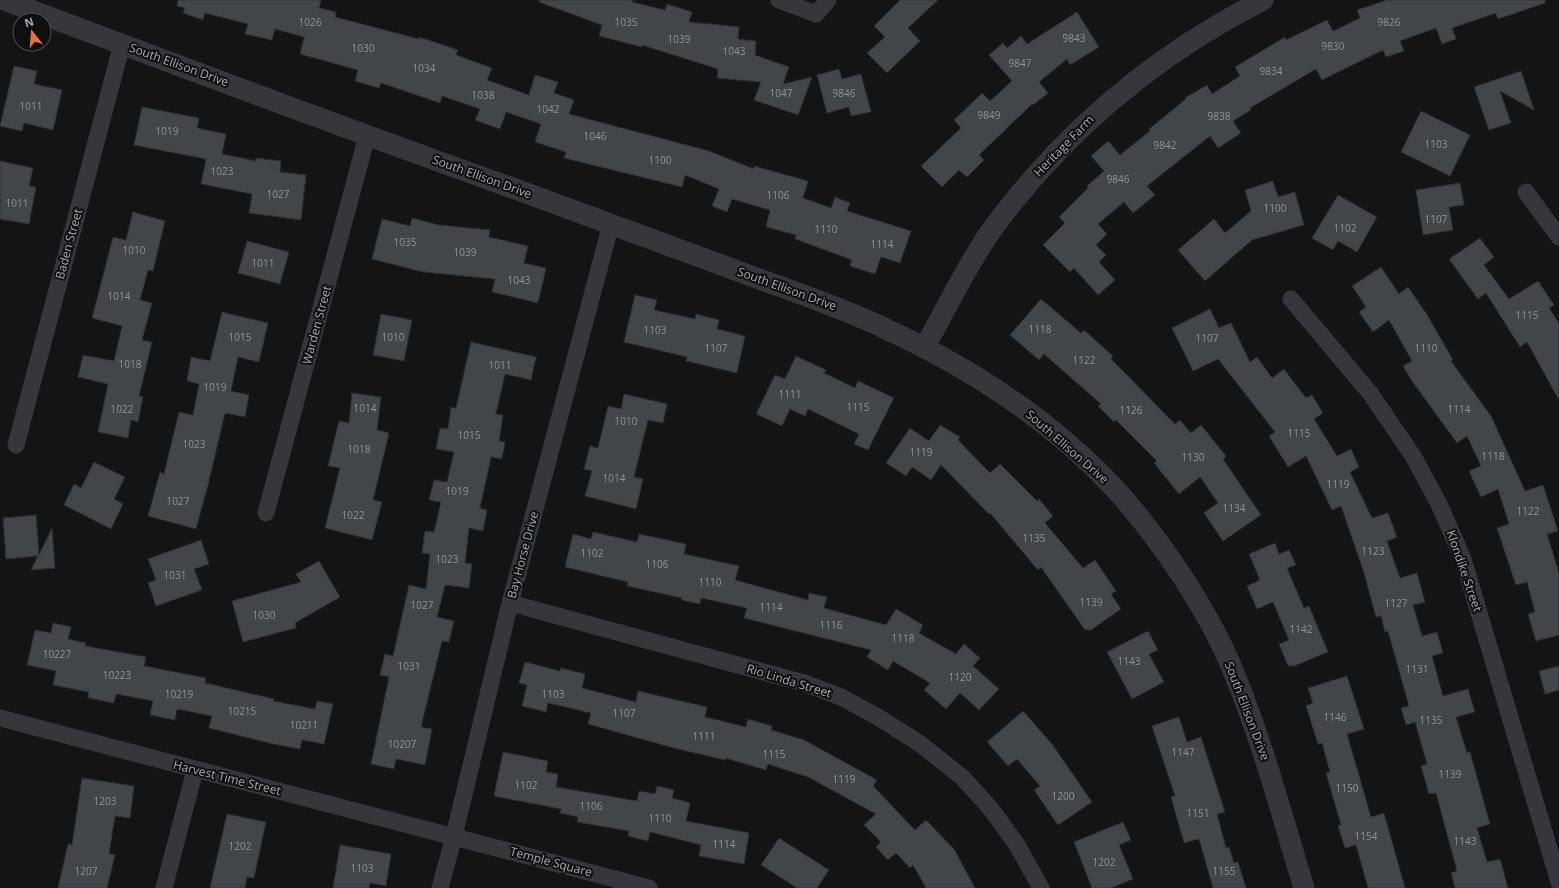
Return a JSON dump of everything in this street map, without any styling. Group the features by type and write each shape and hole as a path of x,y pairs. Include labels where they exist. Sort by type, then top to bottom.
{"street":[{"name":"South Ellison Drive","path":"4,0 367,136 611,224 848,312 886,328 924,348 987,384 1038,418 1116,490 1173,562 1207,618 1233,670 1264,755 1304,888"},
{"path":"779,0 816,14 828,0"},
{"name":"Heritage Farm","path":"924,348 984,242 1013,201 1075,132 1109,101 1181,47 1228,18 1263,0"},
{"name":"Baden Street","path":"16,445 122,44"},
{"name":"Warden Street","path":"266,513 367,136"},
{"path":"1526,192 1559,237"},
{"name":"Bay Horse Drive","path":"440,888 510,603 611,224"},
{"name":"Klondike Street","path":"1291,299 1370,393 1413,456 1439,504 1463,559 1559,882"},
{"name":"Rio Linda Street","path":"510,603 804,683 841,697 878,717 919,743 962,777 991,810 1017,845 1041,888"},
{"name":"Harvest Time Street","path":"0,718 454,836"},
{"path":"164,888 196,770"},
{"name":"Temple Square","path":"454,836 649,888"}],"building":[{"path":"178,0 321,0 319,8 336,12 335,17 419,39 419,37 458,50 456,55 492,68 487,80 529,95 535,75 558,82 554,93 574,100 569,114 709,151 754,169 754,166 808,181 803,198 831,208 835,197 850,203 847,211 911,231 900,263 881,257 875,274 850,266 852,260 795,239 796,235 766,227 770,210 732,199 727,212 712,206 719,189 685,175 682,187 564,158 566,152 535,142 541,124 506,112 500,129 475,120 480,109 442,96 440,103 381,83 379,88 355,81 358,70 300,54 304,37 275,29 272,40 245,34 248,24 205,13 203,20 183,13 185,8 177,6"},
{"path":"539,0 633,0 632,2 665,10 667,4 692,12 689,22 739,27 738,39 756,41 755,55 789,67 783,84 812,77 798,115 754,100 761,82 717,78 718,69 642,45 642,47 599,36 602,25 539,2"},
{"path":"900,0 938,0 908,28 920,41 887,73 867,53 885,37 874,26"},
{"path":"1387,0 1545,0 1545,3 1498,19 1496,13 1452,28 1456,39 1442,44 1436,28 1400,41 1404,51 1386,57 1383,50 1322,80 1316,69 1250,108 1251,110 1233,121 1241,133 1218,148 1210,136 1147,186 1155,195 1133,213 1124,202 1098,224 1107,234 1096,245 1106,255 1099,262 1115,280 1098,295 1074,268 1070,272 1043,245 1065,223 1059,217 1088,188 1087,186 1104,171 1091,156 1108,141 1120,155 1150,131 1149,129 1186,99 1185,98 1207,85 1212,94 1240,76 1235,67 1285,37 1286,40 1327,20 1333,31 1360,18 1357,10"},
{"path":"1077,12 1099,47 1070,65 1067,59 1039,82 1048,93 1033,105 1032,104 979,155 984,160 967,177 959,170 942,187 921,166 961,128 954,120 982,93 990,101 1012,81 989,55 1003,43 1007,48 1021,36 1027,44"},
{"path":"14,66 37,71 34,84 62,90 53,130 24,123 22,131 0,126"},
{"path":"839,69 842,79 861,74 871,112 851,116 849,107 827,113 817,75"},
{"path":"1521,71 1534,110 1500,91 1511,123 1489,130 1474,87"},
{"path":"142,107 199,118 197,128 226,134 222,154 256,161 256,158 281,161 280,172 306,175 301,220 249,213 252,194 201,184 206,159 134,145"},
{"path":"1421,111 1470,135 1450,176 1401,152"},
{"path":"0,161 33,168 29,186 36,187 29,224 0,219"},
{"path":"1273,181 1278,197 1295,192 1304,225 1252,240 1205,281 1178,250 1214,219 1225,233 1251,211 1245,190"},
{"path":"1460,183 1464,205 1449,207 1453,230 1423,235 1416,190"},
{"path":"1338,195 1377,217 1357,252 1338,241 1333,250 1312,238"},
{"path":"133,212 165,221 153,271 148,270 140,300 152,303 142,340 152,342 139,396 143,397 138,422 131,420 128,438 98,432 108,384 78,377 83,355 114,361 122,326 92,318 113,237 126,240"},
{"path":"412,218 439,225 490,230 489,237 528,246 524,263 546,268 538,303 492,292 495,279 423,272 372,259 382,219 410,226"},
{"path":"1480,238 1494,257 1484,265 1509,299 1538,281 1554,305 1549,308 1559,323 1559,400 1527,342 1520,347 1486,293 1478,299 1449,259"},
{"path":"247,241 289,252 280,284 238,273"},
{"path":"1381,267 1399,294 1408,287 1426,313 1453,360 1451,361 1491,416 1525,491 1543,485 1558,531 1547,534 1559,573 1559,635 1536,641 1528,614 1535,612 1527,582 1516,585 1497,528 1509,524 1498,489 1481,497 1469,471 1481,466 1467,436 1457,443 1412,381 1403,366 1412,361 1389,320 1373,332 1359,312 1366,307 1352,286"},
{"path":"635,295 657,300 654,310 695,319 696,314 719,320 717,329 745,336 737,373 686,361 687,357 624,342"},
{"path":"1041,299 1081,333 1084,330 1113,356 1111,359 1175,424 1180,420 1191,433 1201,425 1226,456 1223,459 1261,515 1223,541 1204,513 1218,503 1200,477 1179,494 1154,463 1157,461 1116,420 1114,422 1098,406 1101,404 1044,354 1039,360 1010,335"},
{"path":"1210,309 1219,328 1231,323 1250,362 1257,357 1272,378 1284,369 1306,398 1312,395 1323,413 1314,419 1337,456 1351,449 1359,467 1350,472 1372,518 1388,513 1397,537 1387,541 1400,578 1417,573 1425,602 1413,605 1422,636 1437,632 1443,653 1432,656 1443,696 1468,689 1475,712 1456,717 1467,753 1470,752 1490,824 1477,828 1487,862 1500,859 1508,888 1455,888 1451,873 1457,871 1436,793 1429,794 1421,766 1427,764 1415,722 1406,725 1401,708 1409,706 1388,631 1385,632 1381,616 1376,617 1364,573 1341,506 1332,510 1306,456 1288,467 1269,436 1275,432 1218,359 1193,371 1172,328"},
{"path":"222,312 268,323 259,362 238,357 231,391 249,395 245,417 225,413 196,529 148,516 160,472 164,474 179,412 193,415 199,384 187,381 191,357 210,361"},
{"path":"381,314 412,320 404,361 373,355"},
{"path":"471,342 536,357 531,380 505,374 496,414 503,415 499,441 505,442 502,459 491,457 480,508 487,510 483,531 469,528 465,563 472,564 469,588 445,585 437,617 454,621 449,642 442,641 421,727 432,729 425,765 396,759 394,769 371,764 389,677 380,675 385,654 393,656 409,585 426,589 430,554 422,553 425,531 434,532 441,502 429,500 434,480 447,482 454,452 436,449 440,428 448,429 451,407 456,408"},
{"path":"796,356 826,370 824,373 855,388 858,381 894,398 868,450 854,444 859,434 808,409 805,416 790,409 782,426 756,414 775,375 785,379"},
{"path":"352,393 381,397 377,430 389,433 373,500 382,502 372,540 325,528 340,468 328,466 339,421 349,423"},
{"path":"624,394 667,404 663,423 648,420 634,477 643,479 636,509 585,496 592,471 584,469 590,446 598,448 608,406 621,409"},
{"path":"940,425 960,437 958,440 990,473 1000,464 1037,501 1039,499 1053,516 1045,523 1083,568 1095,560 1116,591 1111,594 1121,609 1091,630 1085,630 1041,567 1038,570 990,513 989,514 941,465 931,480 912,467 906,476 886,463 910,428 929,441"},
{"path":"94,462 125,477 114,499 123,504 111,529 64,505 74,484 81,488"},
{"path":"36,515 39,555 52,528 55,568 31,570 38,556 6,559 3,518"},
{"path":"593,532 637,542 639,534 686,544 684,554 739,566 735,580 808,600 809,593 827,597 824,608 886,625 896,609 923,625 919,633 956,654 964,644 980,658 973,666 999,689 979,710 960,693 946,709 924,690 930,683 893,661 888,670 867,657 871,650 744,618 747,608 701,598 700,604 681,600 682,598 627,586 628,582 565,567 573,534 591,539"},
{"path":"201,540 209,564 194,569 202,590 156,606 148,583 156,580 148,559"},
{"path":"1275,543 1279,554 1289,550 1296,565 1287,568 1304,608 1309,606 1328,652 1294,666 1288,666 1279,644 1289,640 1273,602 1257,609 1247,586 1260,580 1249,554"},
{"path":"319,561 340,597 295,623 296,628 243,642 232,601 301,582 296,574"},
{"path":"53,623 71,627 68,639 86,643 85,646 146,657 144,666 206,678 205,683 274,699 273,701 315,709 317,701 333,704 324,744 302,740 300,749 273,744 209,728 212,716 177,709 175,720 150,715 153,701 116,694 114,703 88,698 89,692 53,685 56,671 27,665 35,630 51,633"},
{"path":"1148,631 1158,650 1149,654 1164,682 1132,699 1107,652"},
{"path":"525,662 560,671 561,668 585,674 582,688 636,702 638,691 707,707 705,717 746,727 748,719 772,726 771,730 804,740 877,780 873,786 915,830 926,820 954,849 975,888 926,888 913,865 910,868 896,853 888,860 876,847 881,842 864,825 876,814 808,777 768,764 766,770 725,758 725,760 674,748 588,724 591,713 548,703 546,712 522,706 527,685 519,683"},
{"path":"1559,666 1559,690 1545,694 1539,671"},
{"path":"1347,676 1364,729 1347,734 1371,817 1384,813 1405,888 1368,888 1356,845 1345,848 1338,826 1341,825 1326,773 1330,772 1322,743 1318,744 1306,706 1313,703 1308,688"},
{"path":"1023,711 1052,744 1092,802 1058,825 1034,790 1040,786 1017,759 1008,766 987,742"},
{"path":"1179,717 1187,742 1201,737 1225,812 1217,814 1226,848 1229,847 1234,863 1238,862 1246,888 1213,888 1199,839 1184,843 1171,797 1175,796 1152,726"},
{"path":"503,752 548,761 546,772 558,774 556,787 637,801 639,791 655,794 657,786 674,790 672,798 690,803 686,821 749,833 744,864 699,856 701,845 650,832 648,841 628,836 629,831 577,822 578,817 560,813 561,809 494,796"},
{"path":"82,778 134,786 130,818 115,816 109,854 115,855 107,888 58,888 68,844 72,845"},
{"path":"227,814 266,822 254,878 247,877 245,888 210,888"},
{"path":"1123,822 1131,840 1119,845 1133,879 1111,888 1092,888 1074,842"},
{"path":"779,838 829,870 817,888 797,888 761,865"},
{"path":"340,845 391,854 386,886 370,883 369,888 333,888"}]}
